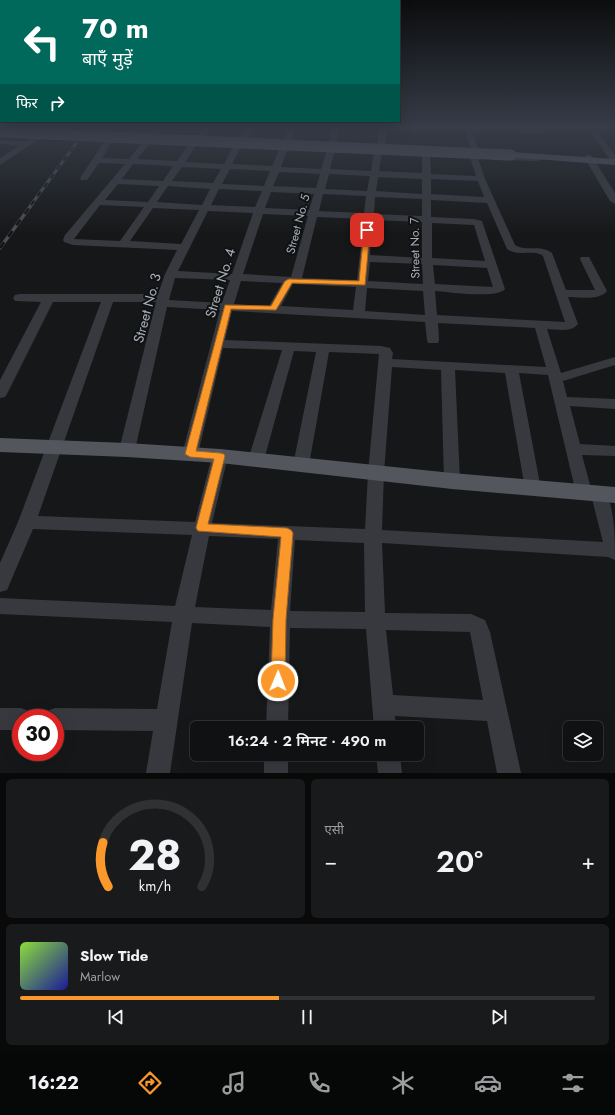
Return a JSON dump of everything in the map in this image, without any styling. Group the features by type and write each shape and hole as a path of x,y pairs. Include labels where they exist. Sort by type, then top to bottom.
{"main road":[{"path":"0,445 128,450 220,456 452,481 600,494"}],"street":[{"path":"84,178 94,163"},
{"path":"130,163 97,202 68,240 184,247"},
{"path":"157,163 481,179"},
{"name":"Street No. 3","path":"128,450 163,300 171,274 229,163"},
{"name":"Street No. 4","path":"190,454 227,306 259,210 278,163"},
{"name":"Street No. 5","path":"273,309 293,281 314,213 327,163"},
{"path":"359,314 368,216 377,163"},
{"name":"Street No. 7","path":"426,163 427,261 433,340"},
{"path":"19,298 108,298 163,300 227,306 540,325 567,326 572,324 545,252 517,251 510,247 481,179 477,163"},
{"path":"592,163 615,201"},
{"path":"123,244 152,205 179,164"},
{"path":"115,181 490,200"},
{"path":"97,202 477,222 492,265 498,290 171,274"},
{"path":"365,258 492,265"},
{"path":"561,293 594,294 600,292 601,290 586,259"},
{"path":"0,394 49,298"},
{"path":"0,584 27,522 108,298"},
{"path":"27,522 374,536 615,551 600,494 573,449 556,375 540,325"},
{"path":"218,344 323,349 385,350 386,363 376,473 374,536 375,620 384,721"},
{"path":"256,460 289,347"},
{"path":"301,464 323,349"},
{"path":"386,363 511,369 556,375 615,361"},
{"path":"448,366 452,481"},
{"path":"511,369 533,489"},
{"path":"562,401 615,404"},
{"path":"573,449 615,451"},
{"path":"158,773 183,614 220,456"},
{"path":"277,721 280,619 287,533"},
{"path":"0,606 280,619 466,622 478,626 509,773"},
{"path":"383,705 497,711"},
{"path":"0,719 12,719"},
{"path":"64,719 166,720"},
{"path":"276,761 276,773"},
{"path":"389,761 390,773"}],"railway":[{"path":"31,205 62,163"},
{"path":"0,248 32,204"}],"route":[{"path":"278,681 280,619 287,533 202,528 220,456 190,454 227,306 273,309 289,281 362,284 367,230"}]}
